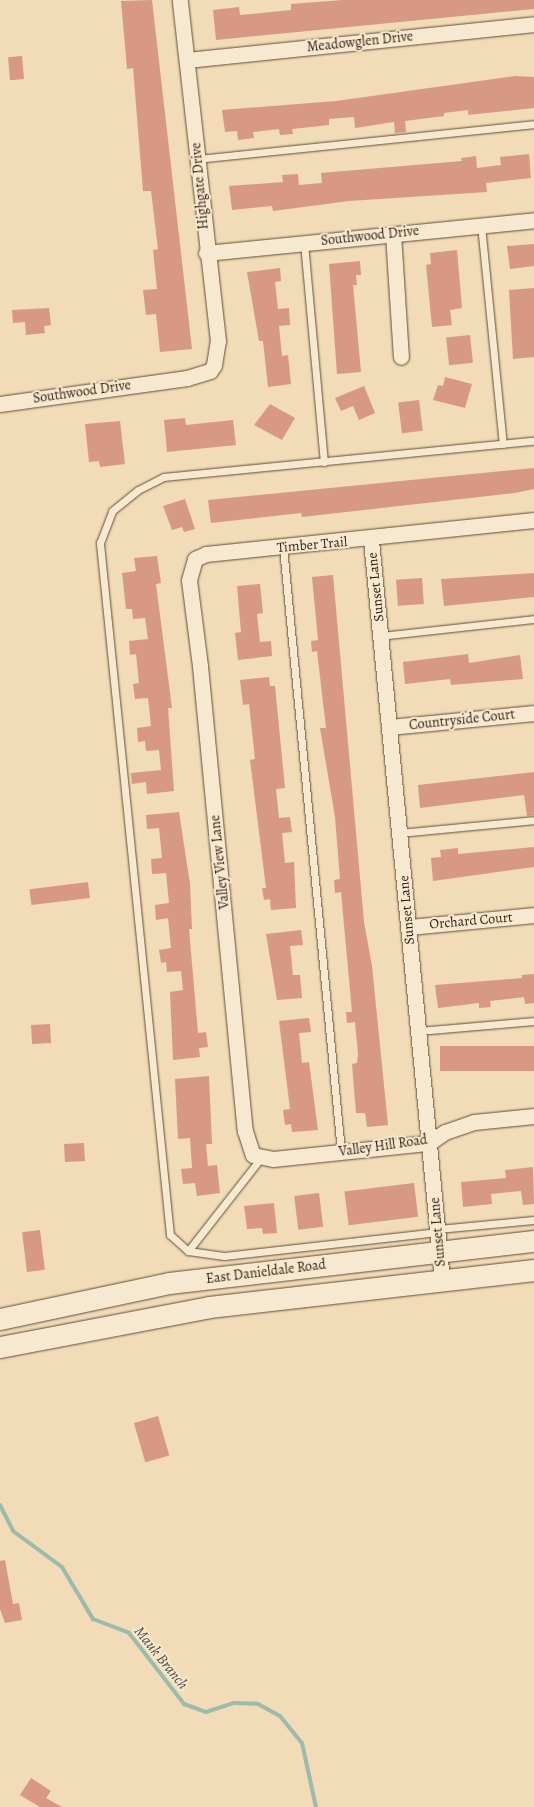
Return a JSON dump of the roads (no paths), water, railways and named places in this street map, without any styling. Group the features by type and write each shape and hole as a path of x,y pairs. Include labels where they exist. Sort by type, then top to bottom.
{"main road":[{"name":"East Danieldale Road","path":"0,1319 139,1288 247,1274 438,1238 534,1241"},
{"name":"East Danieldale Road","path":"0,1348 137,1319 249,1302 534,1270"},
{"path":"247,1274 249,1302"}],"street":[{"name":"Highgate Drive","path":"180,0 206,253 218,342 210,371"},
{"name":"Meadowglen Drive","path":"187,60 534,24"},
{"name":"Southwood Drive","path":"206,253 534,220"},
{"path":"392,234 401,357"},
{"name":"Southwood Drive","path":"0,404 187,378 210,371"},
{"name":"Timber Trail","path":"190,567 194,559 206,554 371,540 534,520"},
{"name":"Sunset Lane","path":"371,540 442,1280"},
{"name":"Valley View Lane","path":"190,567 189,580 200,666 245,1131 257,1156"},
{"name":"Countryside Court","path":"389,727 534,713"},
{"name":"Orchard Court","path":"409,926 534,915"},
{"name":"Valley Hill Road","path":"257,1156 341,1152 429,1143 445,1132 474,1122 534,1116"}],"lane":[{"path":"197,159 534,124"},
{"path":"481,225 503,444"},
{"path":"304,243 324,462"},
{"path":"534,441 164,477 119,503 102,531 102,567 169,1226 178,1246 188,1251 224,1256 438,1238 534,1220"},
{"path":"282,547 341,1152"},
{"path":"380,636 534,619"},
{"path":"400,833 534,820"},
{"path":"419,1031 534,1021"},
{"path":"188,1251 257,1156"}],"waterway":[{"name":"Mauk Branch","path":"0,1505 13,1531 62,1567 93,1619 129,1633 184,1704 206,1712 233,1703 258,1704 280,1716 302,1743 316,1807"}]}
